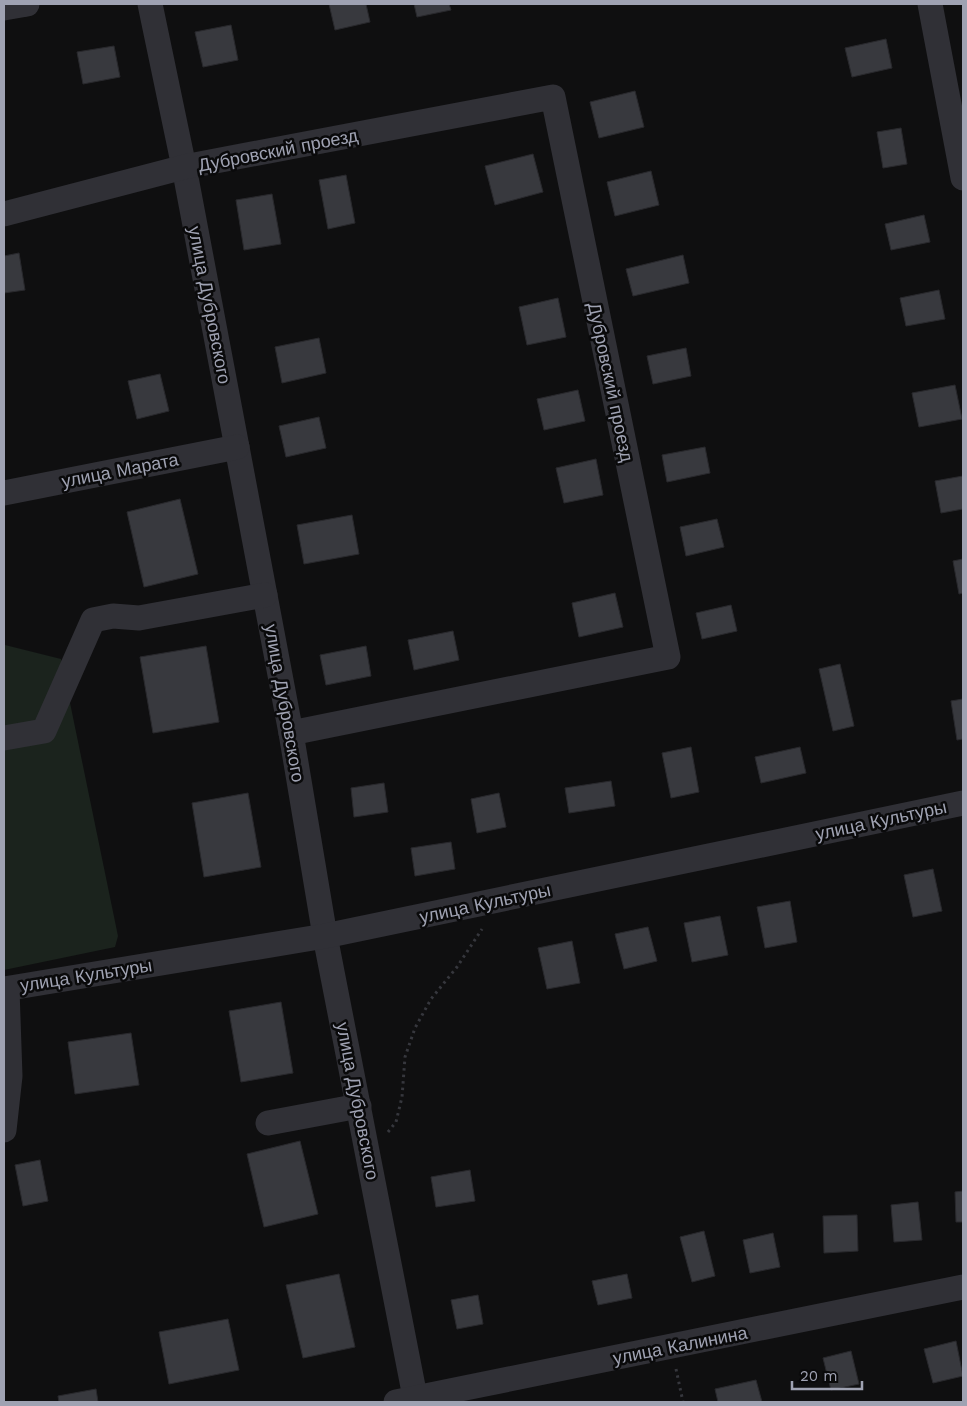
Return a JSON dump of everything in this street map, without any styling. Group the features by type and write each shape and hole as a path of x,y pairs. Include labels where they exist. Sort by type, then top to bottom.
{"street":[{"path":"4,8 27,4"},
{"name":"улица Дубровского","path":"150,4 184,168 291,733 326,936 359,1106 410,1401"},
{"path":"930,4 963,178"},
{"name":"Дубровский проезд","path":"184,168 553,97 668,657 291,733"},
{"path":"4,214 184,168"},
{"name":"улица Марата","path":"4,493 237,447"},
{"path":"4,738 44,731 93,620 113,616 138,618 265,595"},
{"name":"улица Культуры","path":"5,989 326,936 963,803"},
{"path":"4,1130 10,1076 5,989"},
{"path":"268,1123 359,1106"},
{"name":"улица Калинина","path":"410,1401 963,1287"}],"path":[{"path":"366,1146 382,1139 396,1122 402,1097 405,1057 415,1028 431,999 457,967 502,899"},
{"path":"670,1347 683,1402"}],"shaded area":[{"path":"5,645 61,659 118,936 115,947 4,970"}],"building":[{"path":"329,4 366,4 370,22 335,30"},
{"path":"414,4 449,4 451,10 417,17"},
{"path":"231,25 238,60 203,67 195,32"},
{"path":"886,39 892,68 852,77 845,48"},
{"path":"114,46 120,77 83,84 77,52"},
{"path":"635,91 644,127 599,138 590,102"},
{"path":"901,128 907,164 883,168 877,132"},
{"path":"533,154 543,192 495,205 485,166"},
{"path":"651,171 659,205 615,216 607,182"},
{"path":"346,175 355,223 328,229 319,180"},
{"path":"272,194 281,244 244,250 236,200"},
{"path":"924,215 930,242 891,250 885,224"},
{"path":"19,253 25,290 4,293 4,256"},
{"path":"683,255 689,283 633,296 626,269"},
{"path":"939,290 945,319 906,326 900,298"},
{"path":"558,298 566,337 527,345 519,307"},
{"path":"319,338 326,373 282,383 275,347"},
{"path":"686,348 691,376 653,384 647,356"},
{"path":"160,374 169,411 137,419 128,381"},
{"path":"955,385 962,419 919,427 912,393"},
{"path":"578,390 585,421 544,430 537,399"},
{"path":"319,417 326,448 286,457 279,426"},
{"path":"705,447 710,473 667,482 662,455"},
{"path":"596,459 603,495 564,503 556,468"},
{"path":"963,476 963,509 941,513 935,481"},
{"path":"180,499 198,574 144,587 127,512"},
{"path":"352,515 359,554 304,564 297,525"},
{"path":"717,519 724,547 686,556 680,527"},
{"path":"963,559 963,593 959,594 953,561"},
{"path":"615,593 623,627 579,637 572,603"},
{"path":"731,605 737,631 702,639 696,613"},
{"path":"453,631 459,660 414,670 408,640"},
{"path":"206,646 219,722 153,733 140,657"},
{"path":"366,646 371,676 326,685 320,655"},
{"path":"840,664 854,726 833,731 819,669"},
{"path":"963,699 963,739 957,740 951,701"},
{"path":"691,747 699,792 671,798 662,753"},
{"path":"800,747 806,773 761,783 755,757"},
{"path":"611,781 615,806 569,813 565,788"},
{"path":"384,783 388,812 354,817 351,788"},
{"path":"248,793 261,867 204,877 192,803"},
{"path":"499,793 506,827 477,833 471,799"},
{"path":"451,842 455,869 415,876 411,848"},
{"path":"933,869 942,911 913,917 904,875"},
{"path":"790,901 797,942 765,948 757,907"},
{"path":"720,916 728,955 692,962 684,923"},
{"path":"648,927 657,961 624,969 615,934"},
{"path":"572,941 580,983 547,989 538,948"},
{"path":"281,1002 293,1073 241,1082 229,1011"},
{"path":"131,1033 139,1085 75,1094 68,1042"},
{"path":"300,1141 318,1214 264,1227 247,1154"},
{"path":"40,1160 48,1201 23,1206 15,1165"},
{"path":"470,1170 475,1201 436,1207 431,1177"},
{"path":"963,1191 963,1222 956,1222 955,1192"},
{"path":"918,1202 922,1240 894,1242 891,1205"},
{"path":"857,1215 858,1251 824,1253 823,1216"},
{"path":"704,1231 715,1276 692,1282 680,1237"},
{"path":"773,1233 780,1267 750,1273 743,1240"},
{"path":"339,1274 355,1347 303,1358 286,1285"},
{"path":"627,1274 632,1298 598,1305 592,1281"},
{"path":"478,1295 483,1324 457,1329 451,1300"},
{"path":"228,1319 239,1370 169,1384 159,1332"},
{"path":"956,1341 963,1376 933,1383 924,1349"},
{"path":"851,1351 859,1384 831,1390 823,1358"},
{"path":"756,1380 762,1402 718,1402 715,1389"},
{"path":"96,1389 98,1402 59,1402 58,1396"}]}
